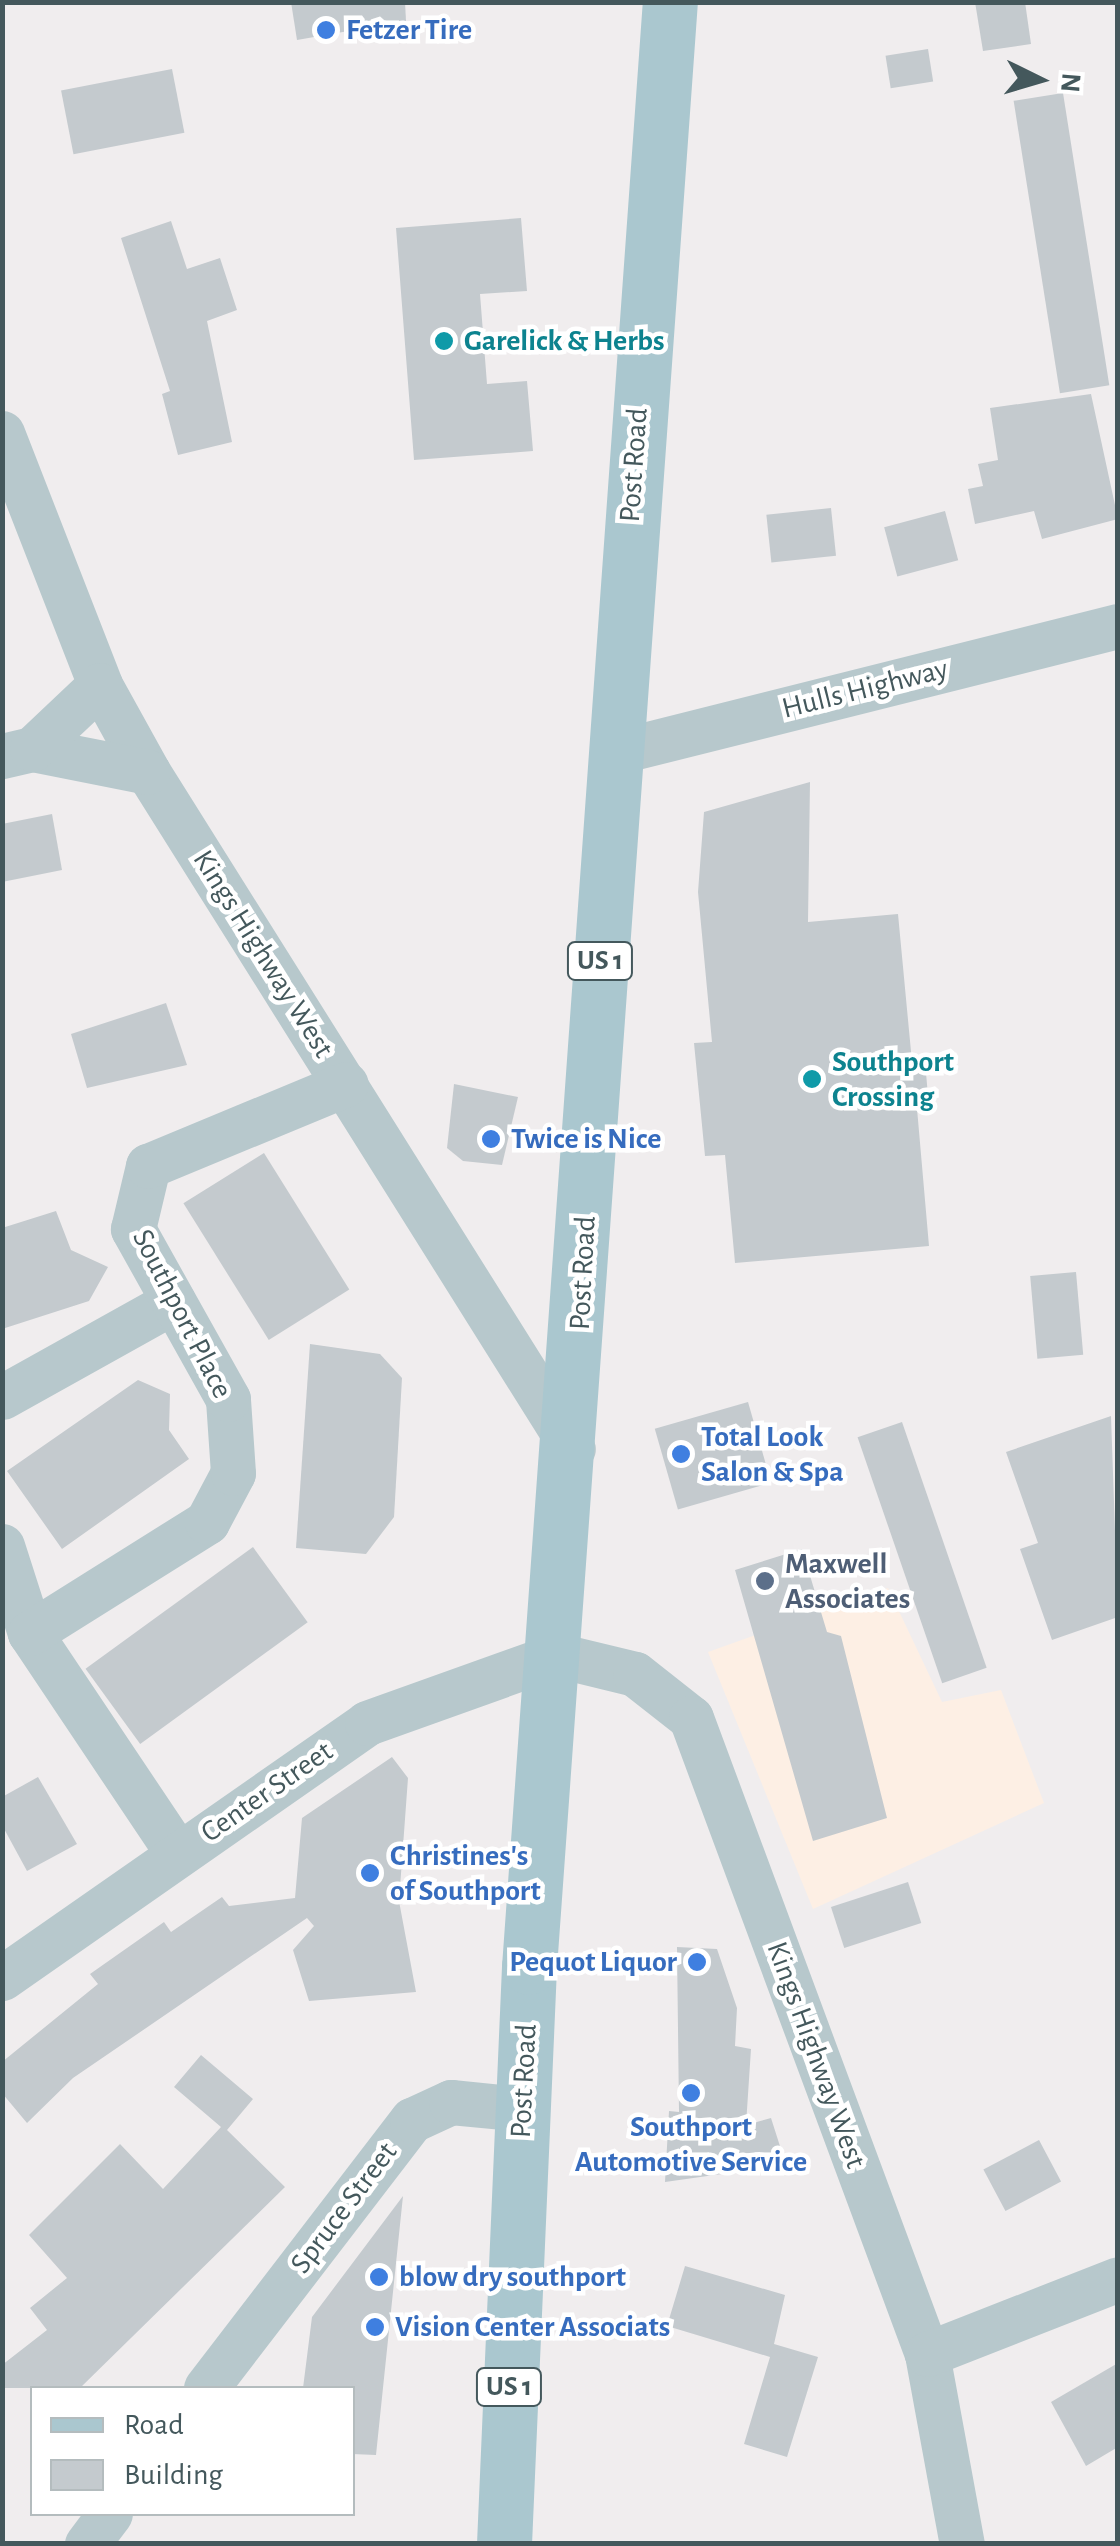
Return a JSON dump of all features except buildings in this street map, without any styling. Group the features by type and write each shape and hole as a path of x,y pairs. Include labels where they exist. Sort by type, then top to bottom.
{"main road":[{"name":"Post Road","path":"504,2544 523,2109 573,1449 612,753 670,2"}],"street":[{"name":"Kings Highway West","path":"2,433 100,685 148,772 573,1449"},
{"name":"Hulls Highway","path":"612,753 1118,626"},
{"path":"17,752 100,685"},
{"path":"17,752 148,772"},
{"name":"Southport Place","path":"30,1633 208,1522 226,1494 237,1429 133,1229 148,1166 346,1084"},
{"path":"2,1397 173,1302"},
{"path":"2,1546 30,1633 178,1854"},
{"name":"Kings Highway West","path":"556,1655 635,1674 691,1718 928,2354 962,2544"},
{"name":"Center Street","path":"2,1978 367,1724 556,1655"},
{"name":"Spruce Street","path":"208,2386 412,2120 451,2102 523,2109"},
{"path":"928,2354 1118,2280"},
{"path":"88,2544 109,2516"}],"shaded area":[{"path":"888,1588 942,1702 1001,1690 1044,1803 813,1909 708,1652"}],"place":[{"name":"Fetzer Tire","path":"326,30"},
{"name":"Garelick & Herbs","path":"444,341"},
{"name":"Southport Crossing","path":"812,1079"},
{"name":"Twice is Nice","path":"491,1139"},
{"name":"Total Look Salon & Spa","path":"681,1454"},
{"name":"Maxwell Associates","path":"765,1581"},
{"name":"Christines's of Southport","path":"370,1873"},
{"name":"Pequot Liquor","path":"697,1962"},
{"name":"Southport Automotive Service","path":"691,2093"},
{"name":"blow dry southport","path":"379,2277"},
{"name":"Vision Center Associats","path":"375,2327"}]}
